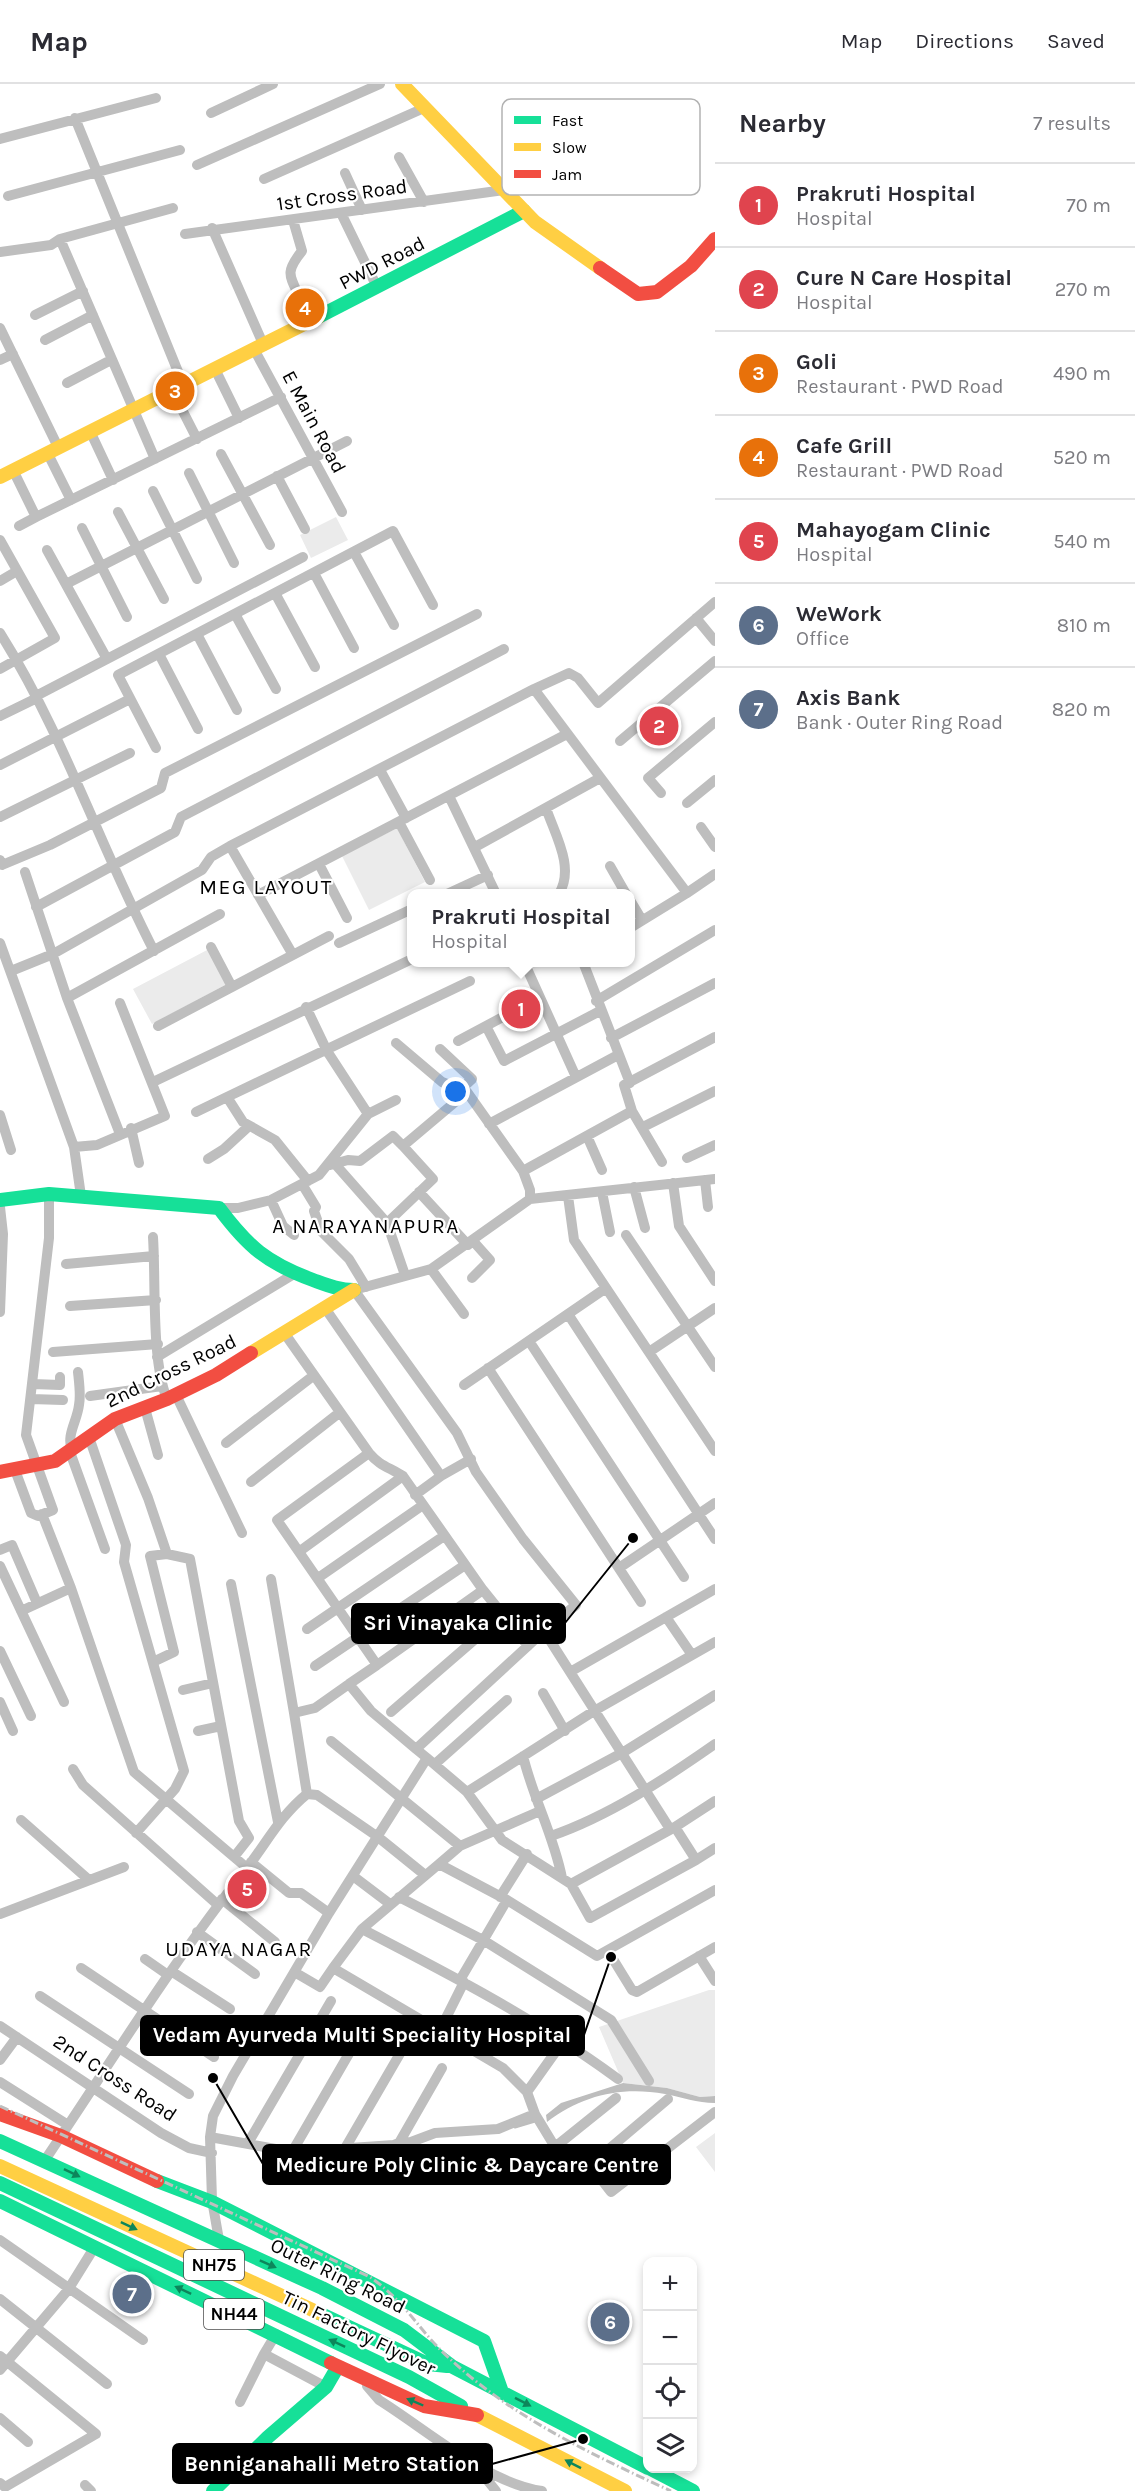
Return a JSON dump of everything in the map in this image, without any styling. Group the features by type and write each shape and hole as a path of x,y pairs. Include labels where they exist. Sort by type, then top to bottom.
{"main road":[{"path":"402,84 502,188"},
{"path":"509,195 535,222 638,294 657,292 691,266 715,239"},
{"name":"PWD Road","path":"0,477 177,386 259,349 524,211"},
{"path":"0,1200 49,1194 219,1208 244,1242 263,1260 294,1274 344,1290 360,1288"},
{"name":"2nd Cross Road","path":"0,1472 38,1466 71,1452 115,1419 145,1408 169,1393 285,1334 360,1288"},
{"path":"0,2114 64,2130 148,2178 212,2202 484,2342 502,2392"},
{"name":"Outer Ring Road","path":"0,2140 322,2288 404,2330 453,2367 643,2465"},
{"name":"Tin Factory Flyover","path":"0,2166 428,2364 453,2367"},
{"name":"Tin Factory Flyover","path":"0,2182 409,2377 472,2412"},
{"name":"NH44","path":"2,2206 276,2334 363,2380 424,2406 472,2412 625,2491"},
{"path":"213,2491 268,2437 326,2387 337,2368"},
{"name":"Outer Ring Road","path":"657,2473 693,2491"},
{"path":"593,2488 610,2484"}],"street":[{"path":"211,113 273,84"},
{"path":"197,165 381,84"},
{"path":"0,139 156,98"},
{"path":"264,179 424,108"},
{"path":"75,118 118,224 197,439"},
{"path":"8,196 180,150"},
{"path":"399,157 424,202"},
{"path":"345,173 362,210"},
{"name":"1st Cross Road","path":"185,234 212,228 293,220 502,190"},
{"path":"0,252 51,244 60,238 173,208"},
{"path":"341,213 377,287"},
{"path":"293,220 302,251 290,266 289,276 300,298"},
{"name":"E Main Road","path":"212,228 259,349 342,512"},
{"path":"60,238 155,459"},
{"path":"35,315 82,291"},
{"path":"45,340 93,315"},
{"path":"0,328 53,450 71,500"},
{"path":"0,360 13,354"},
{"path":"67,383 111,360"},
{"path":"215,369 239,418"},
{"path":"19,526 282,397"},
{"path":"90,431 113,480"},
{"path":"66,584 347,441"},
{"path":"220,454 270,545"},
{"path":"13,470 36,517"},
{"path":"189,473 234,563"},
{"path":"277,476 305,528"},
{"path":"153,491 197,579"},
{"path":"118,512 164,599"},
{"path":"82,528 127,617"},
{"path":"156,748 117,675 393,531 433,606"},
{"path":"0,540 55,638 0,669"},
{"path":"47,550 107,659"},
{"path":"354,552 394,625"},
{"path":"0,716 303,556"},
{"path":"0,581 17,571"},
{"path":"314,573 354,648"},
{"path":"275,593 315,667"},
{"path":"11,971 53,954 202,870 210,857 569,673 578,678 598,703 715,602"},
{"path":"194,614 200,632 237,710"},
{"path":"235,614 276,689"},
{"path":"0,860 2,865 93,823 161,788 165,773 477,614"},
{"path":"696,618 715,641"},
{"path":"0,633 36,697 132,909 154,951"},
{"path":"36,907 114,868 175,832 181,817 504,649"},
{"path":"159,654 198,729"},
{"path":"620,741 715,661"},
{"path":"534,689 687,893"},
{"path":"0,765 130,699"},
{"path":"661,793 648,778 715,722"},
{"path":"258,895 567,734"},
{"path":"0,817 130,753"},
{"path":"380,770 430,880"},
{"path":"475,847 600,778"},
{"path":"687,803 715,780"},
{"path":"449,796 493,889"},
{"path":"546,808 566,867 566,880 562,889"},
{"path":"701,827 715,845"},
{"path":"231,846 293,955"},
{"path":"319,864 347,918"},
{"path":"610,866 623,889"},
{"path":"26,872 68,998 120,1134"},
{"path":"635,925 715,874"},
{"path":"458,889 488,875"},
{"path":"635,908 642,920"},
{"path":"339,943 407,911"},
{"path":"68,998 220,914"},
{"path":"486,1026 504,1061 554,1034 715,930"},
{"path":"158,1026 328,936"},
{"path":"0,943 74,1147 81,1196"},
{"path":"211,947 232,987"},
{"path":"153,1082 306,1007 407,961"},
{"path":"526,967 554,1034 576,1077"},
{"path":"584,967 630,1083"},
{"path":"196,1112 470,981"},
{"path":"611,1038 715,983"},
{"path":"74,1147 97,1145 131,1128 165,1116 120,1003"},
{"path":"306,1007 327,1051 368,1114"},
{"path":"458,1041 514,1011"},
{"path":"662,1162 632,1111 624,1085 715,1037"},
{"path":"396,1043 442,1082 463,1092 523,1171 530,1190 530,1199"},
{"path":"403,1146 463,1092 472,1079 440,1049"},
{"path":"489,1124 618,1055"},
{"path":"643,1127 715,1091"},
{"path":"227,1097 249,1126 275,1140 305,1182 316,1208 314,1211 321,1231 349,1259 360,1288 457,1433 476,1472 523,1539 576,1605 544,1631 416,1749"},
{"path":"332,1164 368,1114 396,1100"},
{"path":"523,1171 632,1111"},
{"path":"0,1115 11,1150"},
{"path":"208,1159 220,1153 249,1126"},
{"path":"131,1128 139,1163"},
{"path":"219,1208 238,1208 271,1200 332,1164 348,1160 360,1161 393,1136 433,1179 387,1223"},
{"path":"587,1136 602,1170"},
{"path":"687,1158 715,1145"},
{"path":"332,1164 387,1223 405,1275"},
{"path":"360,1288 431,1269 530,1199 710,1180 708,1208"},
{"path":"673,1183 679,1226 715,1281"},
{"path":"634,1187 645,1228"},
{"path":"419,1192 490,1260 472,1278"},
{"path":"602,1192 610,1232"},
{"path":"15,1470 31,1513 34,1516 42,1515 53,1510 26,1435 33,1384 35,1338 49,1238 49,1194"},
{"path":"568,1196 574,1240 715,1451"},
{"path":"271,1200 284,1226 294,1235"},
{"path":"0,1207 3,1234 0,1312"},
{"path":"626,1235 715,1366"},
{"path":"153,1237 158,1357 169,1393 242,1533"},
{"path":"66,1264 154,1256"},
{"path":"431,1269 464,1314"},
{"path":"158,1357 294,1274"},
{"path":"464,1384 606,1288"},
{"path":"70,1306 156,1300"},
{"path":"325,1308 441,1476"},
{"path":"649,1352 715,1308"},
{"path":"568,1314 715,1539"},
{"path":"285,1334 369,1453 381,1466 392,1468 403,1476 502,1616 528,1646"},
{"path":"529,1341 657,1541 684,1577"},
{"path":"52,1352 158,1344"},
{"path":"488,1368 641,1602"},
{"path":"78,1372 80,1405 69,1443 105,1549"},
{"path":"226,1443 314,1376"},
{"path":"33,1384 60,1385 60,1377"},
{"path":"90,1395 169,1393"},
{"path":"31,1400 62,1403"},
{"path":"145,1408 158,1455"},
{"path":"251,1482 339,1413"},
{"path":"115,1419 148,1498 167,1554"},
{"path":"89,1437 126,1545 124,1562 155,1661 184,1771 182,1780 136,1833"},
{"path":"369,1453 277,1520 378,1665"},
{"path":"415,1495 471,1458"},
{"path":"300,1551 403,1476"},
{"path":"619,1568 715,1503"},
{"path":"318,1578 423,1505"},
{"path":"42,1515 71,1588 134,1772 234,1857 289,1893 301,1893 329,1913"},
{"path":"307,1629 444,1536"},
{"path":"0,1550 12,1545 37,1603"},
{"path":"155,1661 174,1652 150,1556 167,1554 190,1558 239,1821 249,1838 234,1857"},
{"path":"315,1666 465,1565"},
{"path":"0,1566 64,1702"},
{"path":"271,1579 307,1794"},
{"path":"231,1584 278,1822"},
{"path":"21,1611 71,1588"},
{"path":"570,1672 715,1589"},
{"path":"294,1713 315,1708 483,1590"},
{"path":"391,1712 502,1616"},
{"path":"666,1617 692,1656"},
{"path":"544,1631 644,1789 696,1860"},
{"path":"467,1792 594,1711 715,1642"},
{"path":"0,1651 31,1716"},
{"path":"183,1690 213,1683"},
{"path":"349,1684 371,1711 467,1792 493,1831 502,1840 566,1881"},
{"path":"543,1693 565,1731"},
{"path":"536,1799 622,1753 715,1695"},
{"path":"219,2241 212,2202 210,2137 213,2116 232,2076 401,1797 431,1761 507,1700"},
{"path":"0,1702 13,1731"},
{"path":"198,1731 221,1726"},
{"path":"331,1741 460,1846"},
{"path":"551,1836 572,1828 644,1789 715,1744"},
{"path":"523,1756 540,1811 556,1848 566,1881 590,1918 715,1848"},
{"path":"73,1769 83,1785 136,1833 220,1902 275,1942"},
{"path":"45,2160 197,1932 249,1865 278,1822 307,1794 317,1795 378,1837 425,1875"},
{"path":"566,1881 673,1828 715,1801"},
{"path":"296,1972 320,1987 362,1929 460,1846 540,1811"},
{"path":"21,1820 89,1880"},
{"path":"439,2032 526,1854"},
{"path":"439,1864 503,1899 597,1956 715,1890"},
{"path":"0,1914 123,1867"},
{"path":"353,1876 395,1900 483,1940 611,2020 649,2081"},
{"path":"362,1929 462,1981 564,2040 618,2079"},
{"path":"197,1932 255,1974"},
{"path":"608,1951 632,1990 637,1992 715,1947"},
{"path":"699,1956 715,1982"},
{"path":"145,1959 230,2009"},
{"path":"81,1968 214,2057"},
{"path":"333,1968 503,2068 527,2092 538,2119 555,2147 590,2165 611,2192 715,2112"},
{"path":"40,1996 118,2050 189,2094"},
{"path":"248,2143 331,2001"},
{"name":"2nd Cross Road","path":"0,2026 160,2133 189,2148 212,2152"},
{"path":"292,2152 365,2026"},
{"path":"0,2060 17,2037"},
{"path":"527,2092 564,2040"},
{"path":"344,2150 405,2045"},
{"path":"399,2143 442,2068"},
{"path":"0,2082 64,2130"},
{"path":"555,2147 616,2098"},
{"path":"590,2165 668,2099"},
{"path":"210,2137 292,2152 344,2150 379,2148 411,2142 435,2133 498,2130 538,2119"},
{"path":"0,2241 143,2340"},
{"path":"2,2487 96,2434 2,2363 68,2290 94,2248"},
{"path":"0,2299 107,2384"},
{"path":"240,2402 276,2334"},
{"path":"264,2354 326,2387"},
{"path":"363,2380 379,2400 475,2463 523,2488 542,2491"},
{"path":"0,2418 28,2442"},
{"path":"475,2463 496,2491"}],"shaded area":[{"path":"336,517 348,540 311,558 300,535"},
{"path":"397,828 425,882 369,910 342,856"},
{"path":"209,949 227,984 152,1024 133,989"},
{"path":"709,1990 715,1990 715,2096 700,2097 667,2088 623,2083 599,2027"},
{"path":"623,2083 667,2088 700,2097 715,2096 715,2103 649,2092 618,2092 588,2099 547,2122 546,2115 561,2103"},
{"path":"715,2133 715,2172 696,2147"}],"waterway":[{"path":"515,2127 535,2121"},
{"path":"359,2153 375,2152"}],"railway":[{"path":"0,2106 370,2277 403,2306 449,2358 500,2399 555,2434 671,2491"}],"traffic: fast":[{"path":"318,317 524,211"},
{"path":"0,1200 49,1194 219,1208 239,1233 271,1260 318,1282 354,1290"},
{"path":"0,2141 322,2288 404,2330 453,2367 643,2465"},
{"path":"157,2181 212,2202 484,2341 502,2392"},
{"path":"0,2183 409,2377 461,2406"},
{"path":"0,2201 331,2363"},
{"path":"319,2313 428,2364 447,2366"},
{"path":"213,2491 268,2437 326,2387 337,2368"},
{"path":"659,2473 693,2491"}],"traffic: slow":[{"path":"402,84 502,188"},
{"path":"509,195 535,222 600,268"},
{"path":"0,477 318,317"},
{"path":"251,1353 354,1290"},
{"path":"0,2166 319,2313"},
{"path":"477,2415 625,2491"}],"traffic: jam":[{"path":"600,268 638,294 657,292 691,266 715,239"},
{"path":"0,1472 55,1461 115,1419 167,1399 216,1375 251,1353"},
{"path":"0,2114 61,2136 157,2181"},
{"path":"331,2363 424,2406 477,2415"}],"place":[{"name":"Cafe Grill","path":"305,308"},
{"name":"Goli","path":"175,391"},
{"name":"Cure N Care Hospital","path":"659,726"},
{"name":"Prakruti Hospital","path":"521,1009"},
{"name":"Sri Vinayaka Clinic","path":"633,1538"},
{"name":"Mahayogam Clinic","path":"247,1889"},
{"name":"Vedam Ayurveda Multi Speciality Hospital","path":"611,1957"},
{"name":"Medicure Poly Clinic & Daycare Centre","path":"213,2078"},
{"name":"Axis Bank","path":"132,2294"},
{"name":"WeWork","path":"610,2322"},
{"name":"Benniganahalli Metro Station","path":"583,2439"}],"district":[{"name":"MEG LAYOUT","path":"266,887"},
{"name":"A NARAYANAPURA","path":"366,1226"},
{"name":"UDAYA NAGAR","path":"239,1949"}]}
